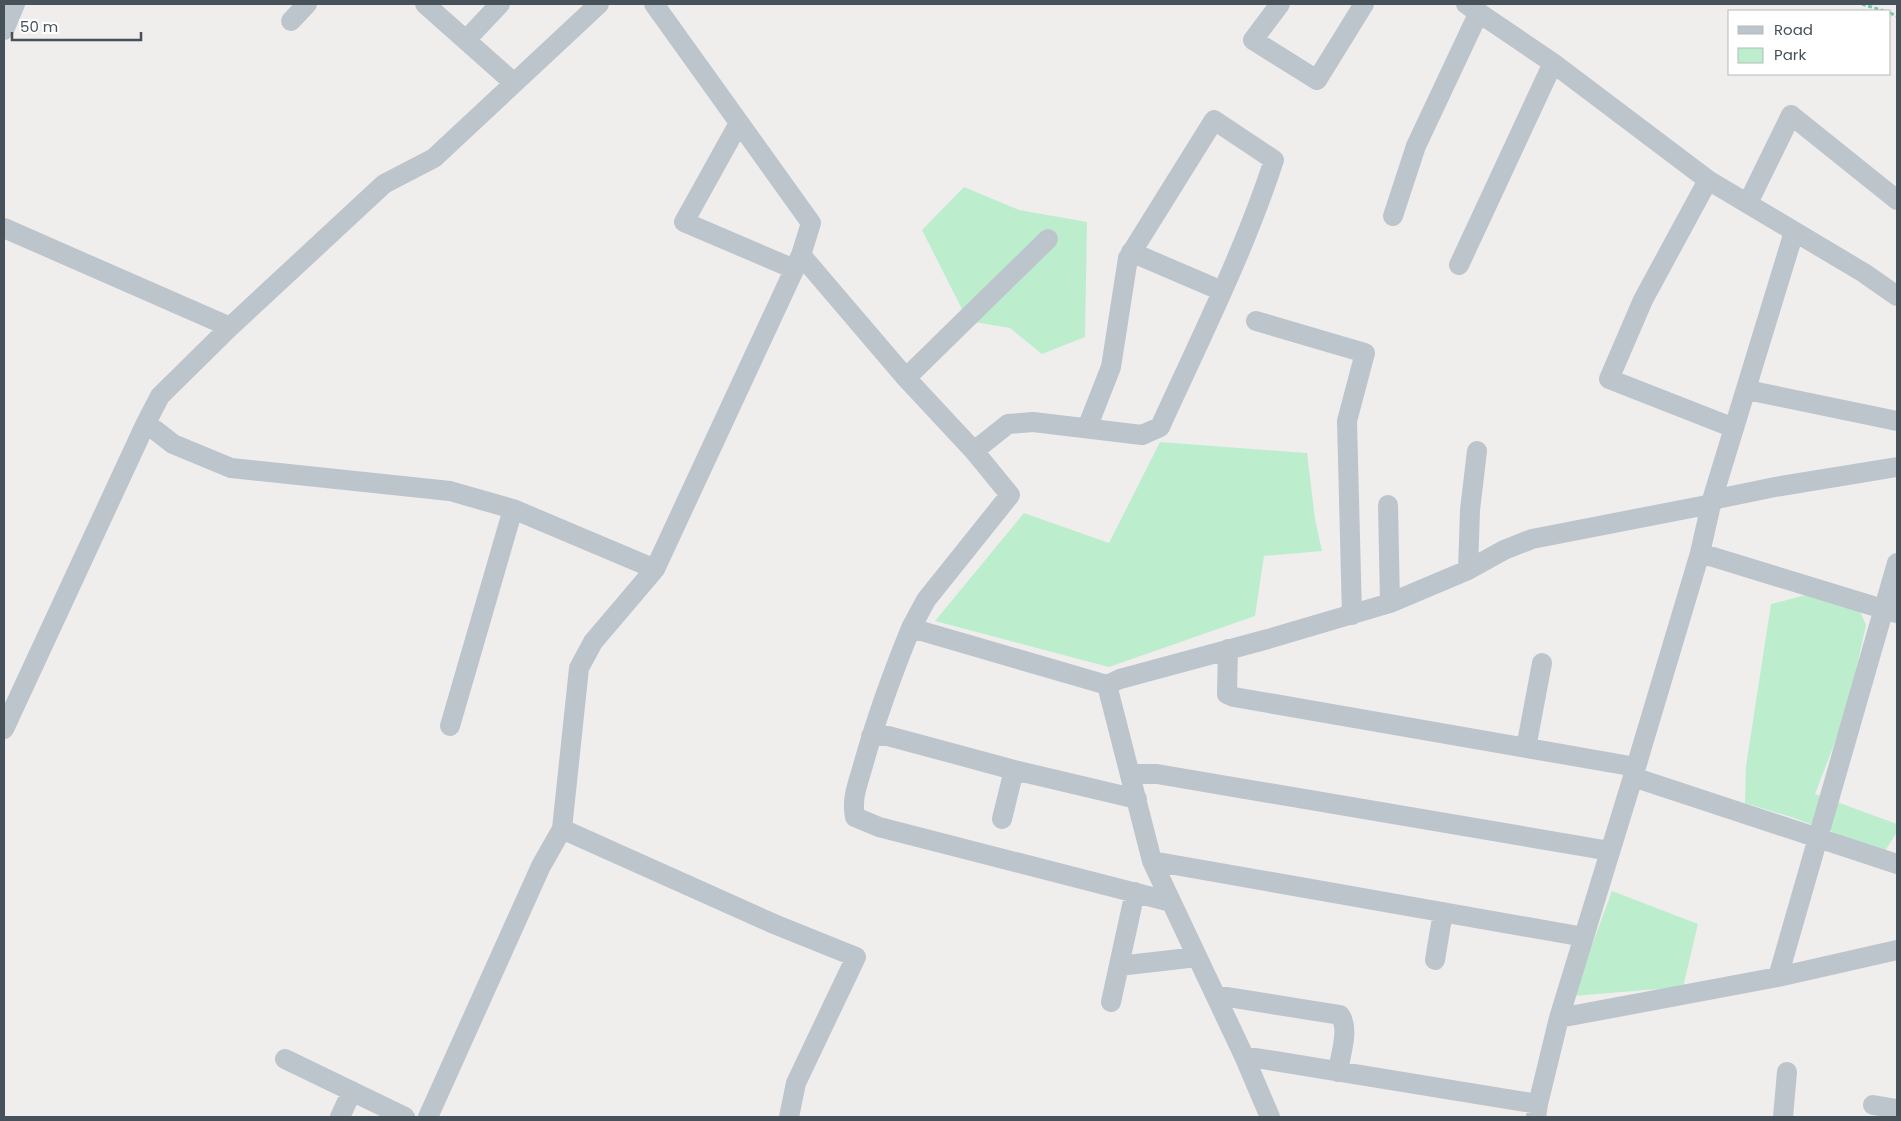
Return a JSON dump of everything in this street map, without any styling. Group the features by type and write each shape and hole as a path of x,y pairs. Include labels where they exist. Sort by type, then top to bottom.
{"street":[{"path":"4,30 15,4"},
{"path":"291,21 307,4"},
{"path":"426,4 514,83"},
{"path":"466,40 500,4"},
{"path":"4,730 160,396 230,327 384,184 434,158 599,4"},
{"path":"428,1117 541,866 562,828 579,668 593,642 655,569 797,262 811,223 654,4"},
{"path":"1280,4 1253,40 1317,80 1364,4"},
{"path":"1393,216 1416,146 1472,8 1552,63 1708,180 1864,273 1897,296"},
{"path":"1460,265 1552,63"},
{"path":"1748,203 1790,115 1897,200"},
{"path":"974,451 1008,424 1033,422 1142,435 1160,427 1222,291 1263,194 1274,160 1214,120 1128,258 1111,367 1086,428"},
{"path":"739,123 684,222 797,262 974,451 1010,495 926,600 911,628 887,687 871,736 852,804 855,817 879,827 1171,902"},
{"path":"1708,180 1644,300 1610,379 1734,428"},
{"path":"4,228 230,327"},
{"path":"1244,1056 1338,1072 1537,1111 1559,1018 1635,772 1700,553 1712,502 1794,232"},
{"path":"906,378 1048,239"},
{"path":"1131,252 1222,291"},
{"path":"1256,321 1366,353 1348,421 1352,615"},
{"path":"1747,390 1897,421"},
{"path":"146,423 173,444 231,468 450,491 512,509 655,569"},
{"path":"1468,570 1470,510 1477,451"},
{"path":"911,628 1107,686 1120,679 1390,603 1468,570 1504,550 1532,539 1775,487 1897,467"},
{"path":"1388,504 1390,603"},
{"path":"450,726 512,509"},
{"path":"1700,553 1891,611"},
{"path":"1778,977 1818,837 1891,611 1897,563"},
{"path":"1228,649 1227,694 1234,698 1526,748 1635,772 1897,864"},
{"path":"1526,748 1542,664"},
{"path":"1107,686 1152,860 1244,1056 1270,1117"},
{"path":"871,736 888,736 1014,770 1137,799"},
{"path":"1002,819 1014,770"},
{"path":"1131,774 1157,774 1610,851"},
{"path":"562,828 765,920 856,958 796,1082 789,1117"},
{"path":"1152,860 1584,937"},
{"path":"1111,1002 1135,892"},
{"path":"1435,960 1443,912"},
{"path":"1559,1018 1778,977 1897,950"},
{"path":"1119,966 1197,957"},
{"path":"1215,995 1340,1015 1343,1020 1344,1030 1338,1072"},
{"path":"285,1060 405,1117"},
{"path":"1783,1117 1788,1072"},
{"path":"340,1117 352,1091"},
{"path":"1873,1105 1897,1109"}],"path":[{"path":"1862,4 1881,10"}],"green space":[{"path":"964,187 1019,210 1087,222 1085,337 1042,354 1010,328 968,321 922,230"},
{"path":"1160,442 1307,453 1315,519 1322,551 1264,556 1255,616 1109,667 935,621 1024,513 1109,543"},
{"path":"1806,595 1860,611 1866,625 1847,711 1815,794 1897,824 1897,832 1885,851 1791,817 1745,803 1746,766 1771,604"},
{"path":"1612,891 1698,924 1683,987 1573,996"}]}
